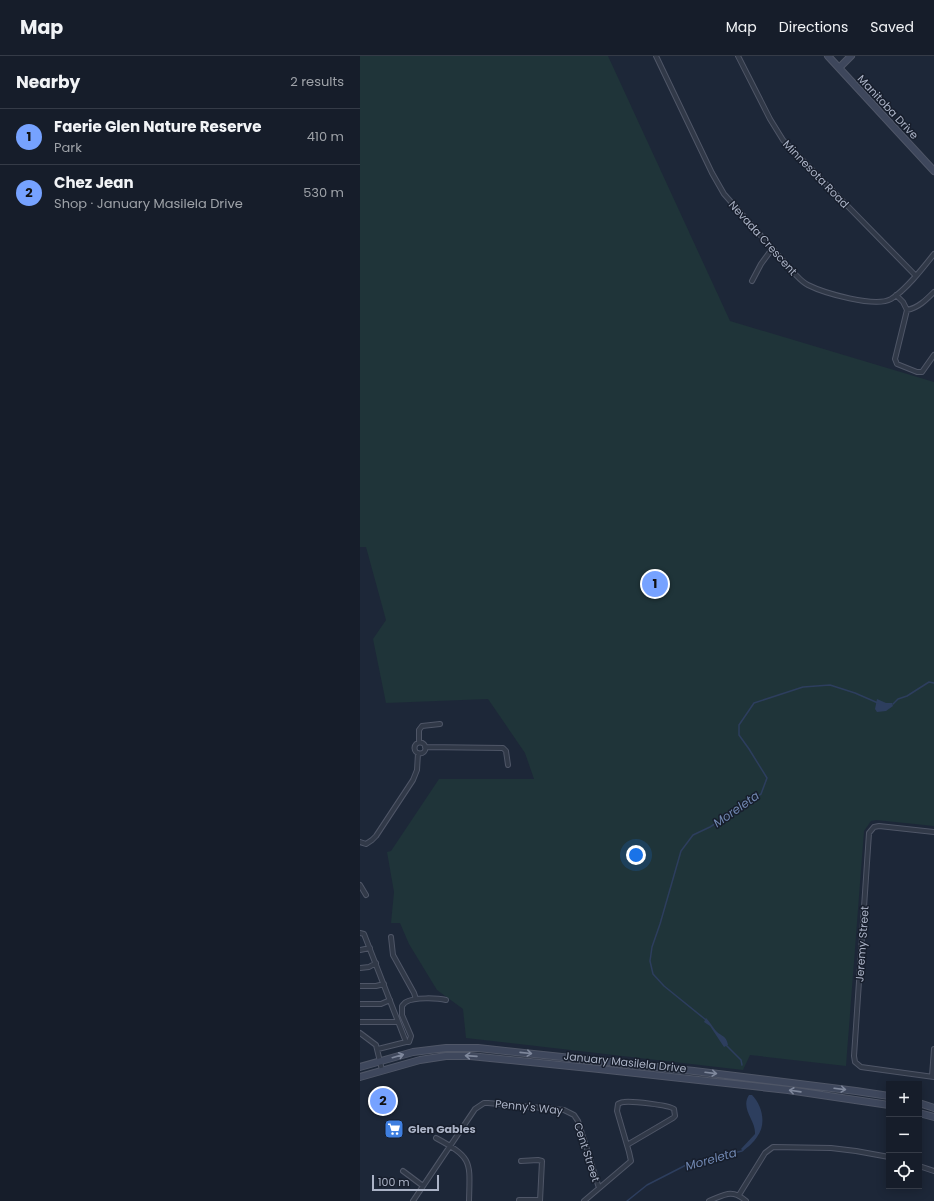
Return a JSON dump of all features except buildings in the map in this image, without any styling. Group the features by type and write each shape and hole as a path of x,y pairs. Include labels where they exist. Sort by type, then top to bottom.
{"main road":[{"name":"Manitoba Drive","path":"828,56 934,171"},
{"path":"839,68 851,56"},
{"name":"January Masilela Drive","path":"360,1067 413,1052 433,1049 478,1048 694,1071 856,1090 886,1095"},
{"name":"January Masilela Drive","path":"360,1077 420,1060 446,1056 470,1056 524,1060 781,1090 886,1105"},
{"path":"922,1104 934,1108"},
{"path":"922,1113 934,1117"}],"street":[{"name":"Nevada Crescent","path":"656,56 717,183 724,194 800,279 814,287 853,299 883,302 896,295 916,276 934,254"},
{"name":"Minnesota Road","path":"738,56 770,120 783,140 916,276"},
{"path":"752,280 772,248"},
{"path":"907,310 918,306 934,292"},
{"path":"896,295 903,302 907,310 895,359 897,364 917,372 922,372 934,355"},
{"path":"419,742 419,730 422,726 440,724"},
{"path":"419,742 424,744 425,747 503,748 506,751 508,765"},
{"path":"360,842 366,844 376,836 413,780 417,770 418,754 414,748 415,744 419,742"},
{"path":"418,754 424,752 425,747"},
{"name":"Jeremy Street","path":"933,1076 863,1068 857,1065 854,1058 869,839 871,830 875,826 880,826 934,832"},
{"path":"360,885 366,895"},
{"path":"360,933 364,934 370,948 406,1042"},
{"path":"391,937 394,955 416,1000"},
{"path":"360,950 370,948"},
{"path":"360,968 368,967 376,963"},
{"path":"360,986 376,986 384,984"},
{"path":"360,1004 381,1004 390,1000"},
{"path":"378,1049 409,1042 411,1036 402,1015 402,1006 406,1002 416,1000 446,1000"},
{"path":"360,1022 398,1022"},
{"path":"360,1033 376,1044 382,1070"},
{"path":"933,1076 934,1049"},
{"path":"584,1201 630,1163 631,1158 627,1145 617,1111 617,1106 624,1102 639,1103 668,1106 674,1110 675,1116 627,1145"},
{"name":"Penny's Way","path":"414,1201 475,1109 484,1103 564,1110 574,1115"},
{"name":"Cent Street","path":"574,1115 580,1126 599,1188"},
{"path":"436,1138 451,1146 463,1156 469,1167 469,1201"},
{"path":"739,1195 763,1156 773,1147 842,1149 886,1156"},
{"path":"519,1200 540,1201 542,1161 521,1161"},
{"path":"922,1167 934,1171"},
{"path":"403,1171 424,1186"},
{"path":"709,1201 729,1193 739,1195 746,1201"}],"green space":[{"path":"360,56 608,56 730,321 934,382 934,826 876,820 871,821 864,831 846,1066 750,1055 743,1070 466,1038 463,1009 437,990 409,944 400,923 391,923 394,892 387,852 391,851 439,779 534,779 525,753 488,699 386,703 373,639 386,620 366,547 360,547"}],"water":[{"path":"877,699 886,703 892,703 893,706 886,711 877,712 875,709"},
{"path":"706,1018 716,1031 725,1038 728,1045 724,1047 710,1026 704,1022"},
{"path":"749,1095 752,1095 761,1109 762,1126 756,1139 743,1151 741,1149 755,1134 755,1129 746,1105"}],"waterway":[{"name":"Moreleta","path":"893,704 898,699 907,696 929,682 934,683"},
{"name":"Moreleta","path":"706,1020 664,986 653,974 650,961 652,947 681,851 693,835 710,827 761,794 767,778 739,735 739,725 754,703 803,687 830,685 855,693 878,703"},
{"name":"Moreleta","path":"726,1045 741,1060 742,1065"},
{"name":"Moreleta","path":"627,1201 647,1185 690,1163 743,1150"}],"place":[{"name":"Faerie Glen Nature Reserve","path":"655,584"},
{"name":"Chez Jean","path":"383,1101"},
{"name":"Glen Gables","path":"394,1129"}]}
